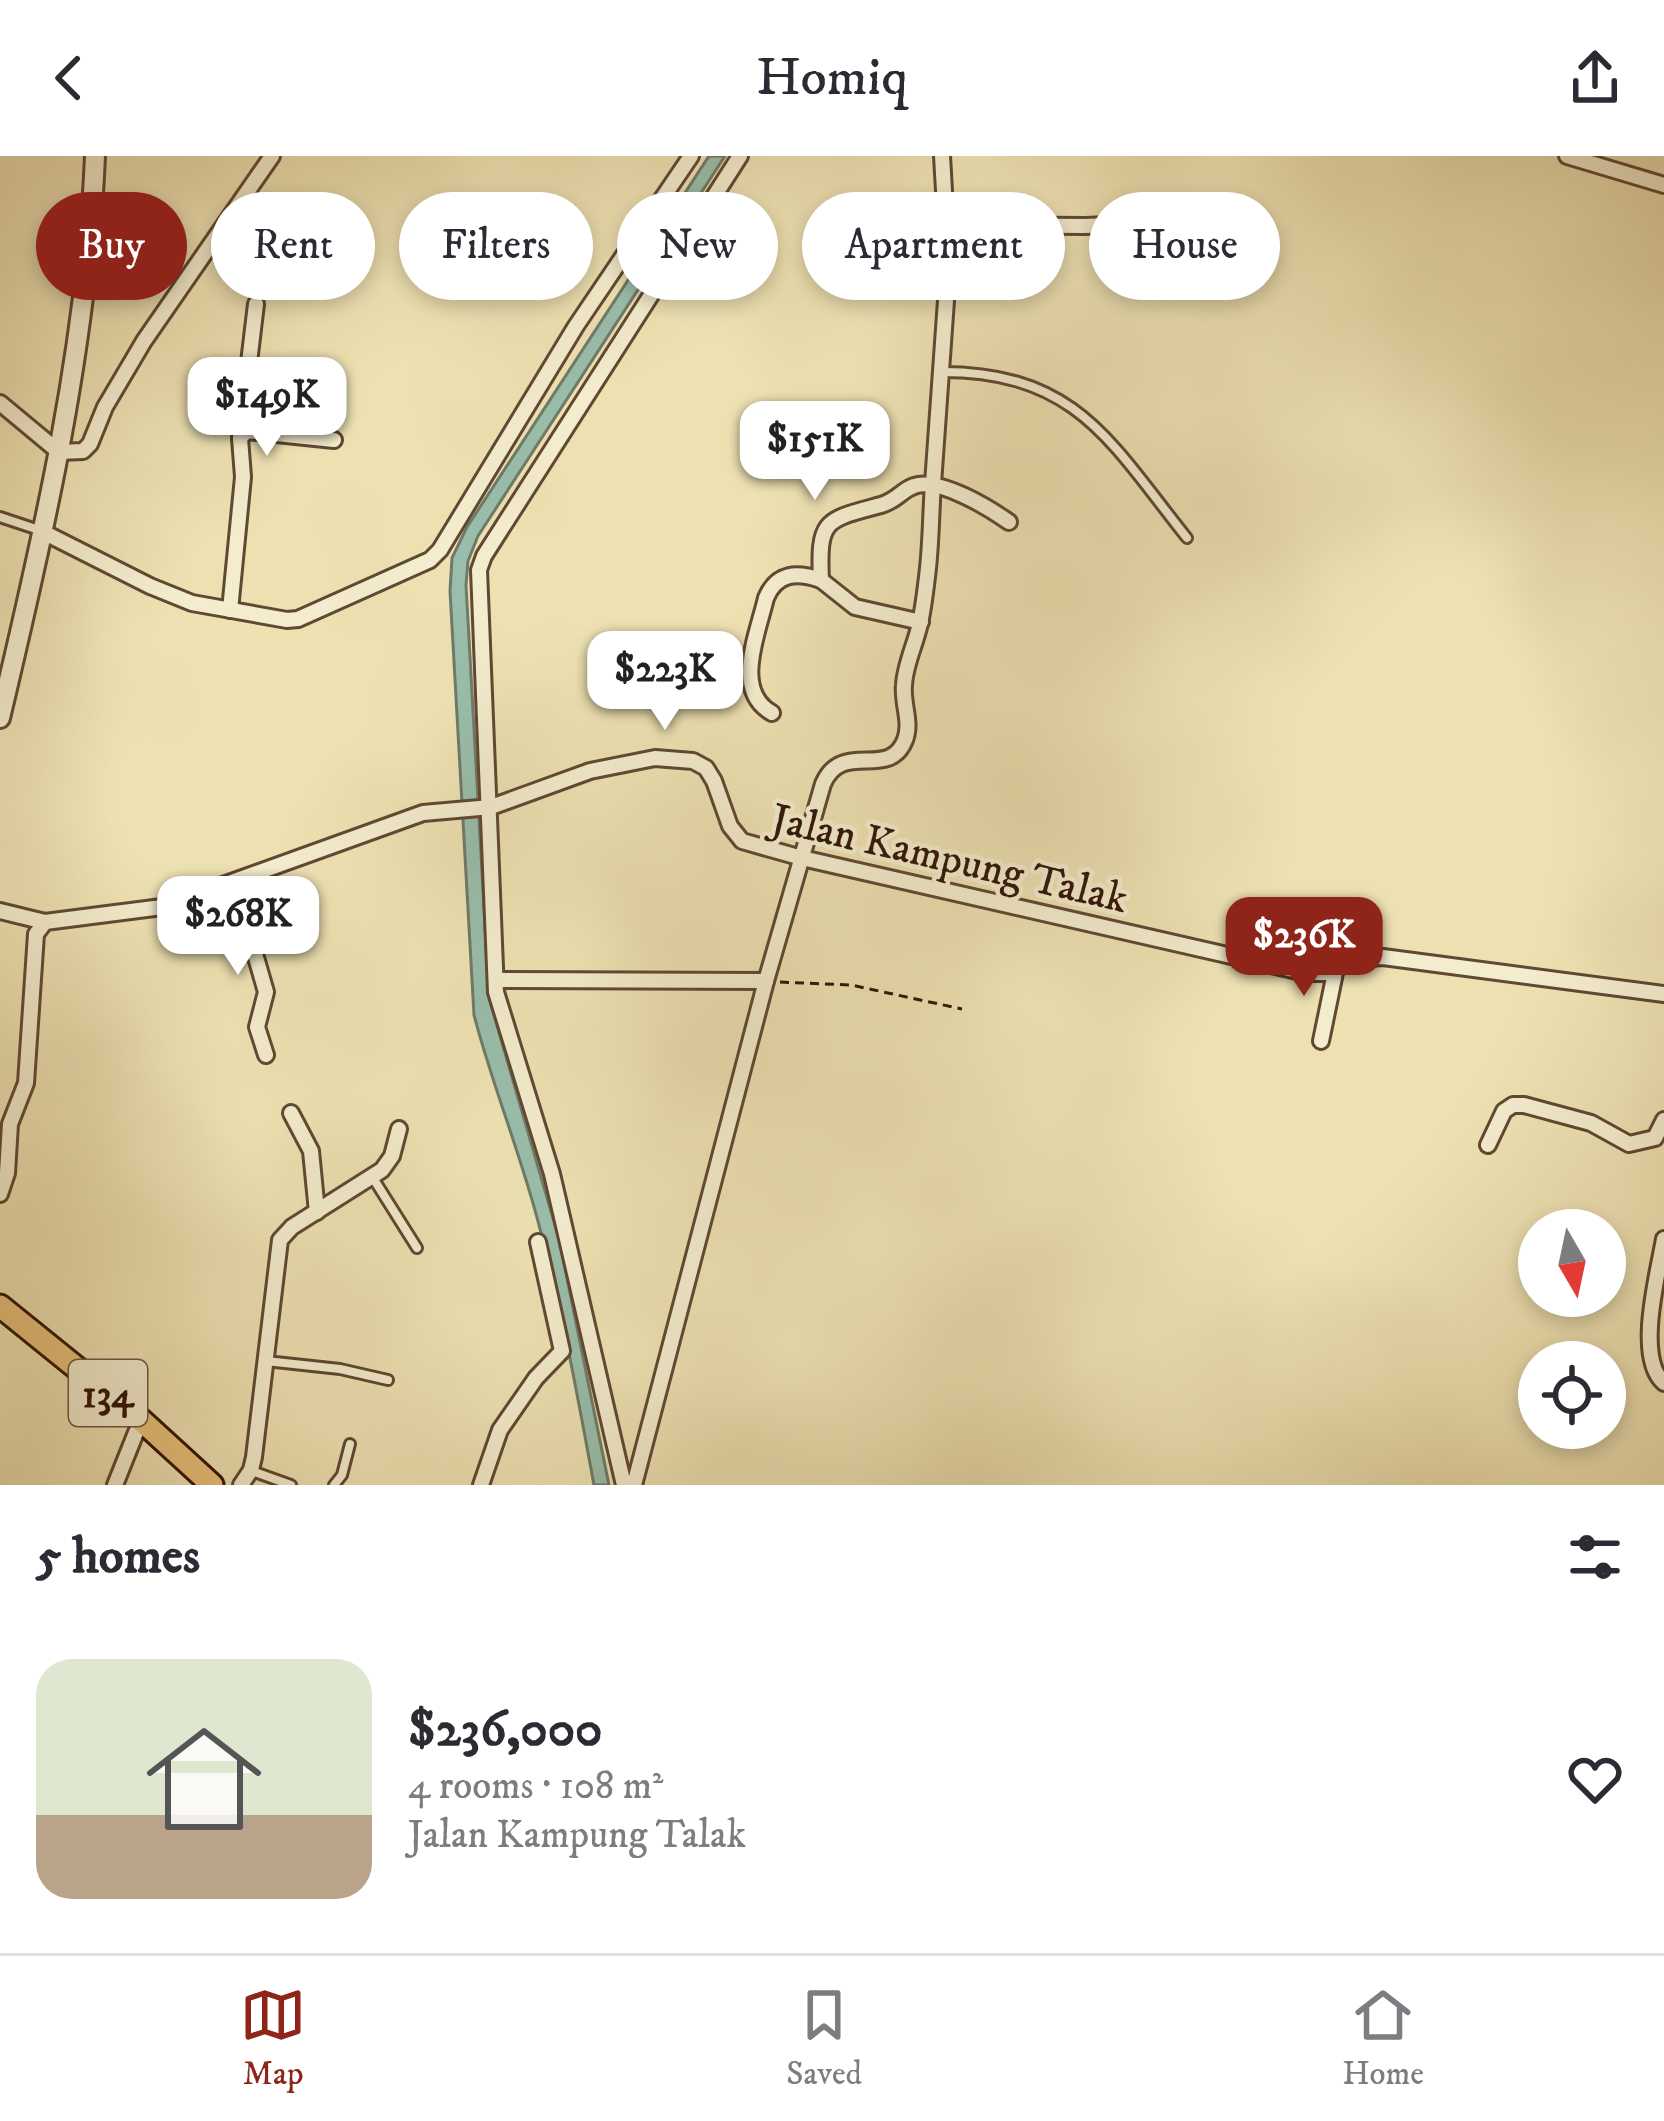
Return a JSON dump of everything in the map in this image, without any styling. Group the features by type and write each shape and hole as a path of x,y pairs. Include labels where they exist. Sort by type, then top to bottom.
{"main road":[{"name":"134","path":"0,1306 141,1420 212,1485"}],"street":[{"path":"0,718 59,452 86,275 95,156"},
{"path":"0,403 59,452 82,451 90,444 144,341 272,156"},
{"path":"43,532 192,603 287,620 425,562 437,554 576,326 692,156"},
{"path":"624,1485 552,1174 497,995 479,575 482,560 740,156"},
{"path":"942,156 944,192"},
{"path":"1567,156 1664,185"},
{"path":"634,1485 766,981 823,784 832,768 849,760 881,761 904,743 908,708 904,684 921,622 928,566 946,300"},
{"path":"230,610 243,477 240,438 256,304"},
{"path":"240,438 247,431 334,440"},
{"path":"820,580 820,541 835,519 893,502 914,486 933,486 976,500 1009,522"},
{"path":"772,712 755,699 749,680 766,598 784,576 803,574 820,580 855,607 921,622"},
{"name":"Jalan Kampung Talak","path":"0,911 45,922 162,908 423,813 486,808 590,771 656,758 693,761 711,774 737,837 754,847 1306,974 1327,973 1354,959 1383,957 1664,994"},
{"path":"241,879 254,904 251,940 266,992 256,1027 266,1055"},
{"path":"0,1194 8,1173 10,1124 25,1087 36,934 45,922"},
{"path":"1321,1041 1336,968"},
{"path":"496,980 766,981"},
{"path":"1488,1145 1504,1111 1518,1104 1591,1123 1629,1144 1655,1138 1664,1120"},
{"path":"291,1113 310,1148 317,1212"},
{"path":"241,1485 251,1471 278,1245 288,1231 373,1178 390,1161 399,1129"},
{"path":"1664,1239 1650,1327 1653,1370 1664,1382"},
{"path":"481,1485 500,1430 536,1378 562,1351 538,1243"},
{"path":"115,1485 141,1420"}],"lane":[{"path":"942,371 1014,378 1078,411 1105,436 1187,538"},
{"path":"0,517 43,532"},
{"path":"373,1178 417,1248"},
{"path":"264,1360 388,1380"},
{"path":"334,1485 342,1475 350,1444"},
{"path":"251,1471 291,1485"}],"path":[{"path":"766,981 851,985 962,1009"}],"shaded area":[{"path":"709,156 725,156 702,192 686,192"},
{"path":"617,297 631,300 478,536 468,561 466,585 489,998 559,1239 609,1485 594,1485 548,1261 474,1015 450,591 452,558 467,527"}]}
